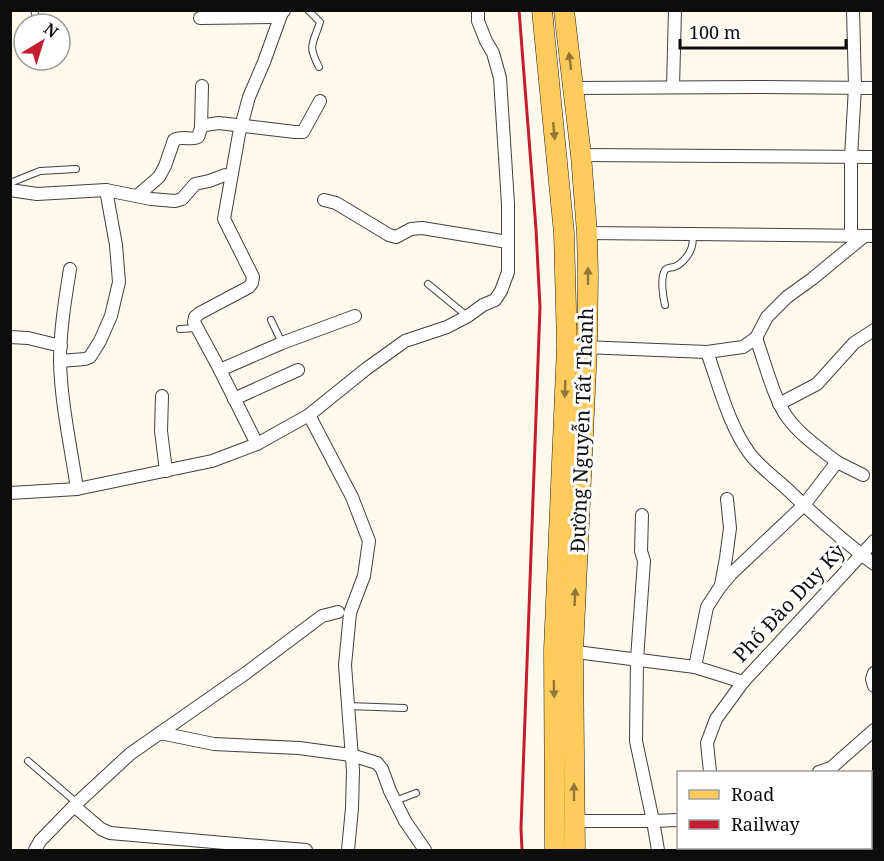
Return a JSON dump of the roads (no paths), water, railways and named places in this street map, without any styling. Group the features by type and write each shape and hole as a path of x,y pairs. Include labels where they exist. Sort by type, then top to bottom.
{"main road":[{"name":"Đường Nguyễn Tất Thành","path":"542,10 564,233 567,346 564,730 555,850"},
{"name":"Đường Nguyễn Tất Thành","path":"563,651 587,348 588,233 564,10"},
{"path":"556,158 581,156"},
{"name":"Đường Nguyễn Tất Thành","path":"564,730 574,821 574,850"}],"street":[{"path":"10,493 77,489 212,461 256,444 309,415 405,341 447,327 495,300 508,272 508,204 500,78 493,53 478,21 477,10"},
{"path":"673,87 675,10"},
{"path":"854,10 855,87 851,157 862,236"},
{"path":"200,18 266,18 283,13"},
{"path":"256,444 194,322 195,317 249,287 252,283 253,277 249,266 224,219 241,125 249,97 283,13"},
{"path":"137,196 159,177 174,140 183,137 196,139 198,137 201,128 202,86"},
{"path":"573,88 873,88"},
{"path":"201,128 205,125 219,123 303,132 320,101"},
{"path":"581,156 873,157"},
{"path":"10,190 37,194 106,190 175,201 183,199 195,184 225,175"},
{"path":"60,361 90,357 111,316 119,282 116,245 106,190"},
{"path":"324,200 336,203 396,237 411,229 422,228 508,242"},
{"path":"588,233 862,236"},
{"path":"567,346 707,352 743,347 756,338 767,317 787,297 812,279 862,236"},
{"path":"70,270 63,316 60,361 65,416 77,489"},
{"path":"220,370 282,343 355,316"},
{"path":"780,404 817,384 854,343 873,330"},
{"path":"10,337 28,338 61,346"},
{"path":"756,338 786,416 799,431 837,462 863,475"},
{"path":"707,352 732,422 749,453 804,505 873,564"},
{"path":"234,399 298,370"},
{"path":"162,396 161,431 166,471"},
{"path":"309,415 352,497 369,541 364,576 350,613 345,665 353,788 348,850"},
{"path":"695,667 707,607 720,587 804,505 837,462"},
{"path":"720,587 730,528 727,499"},
{"path":"642,515 641,551 644,561 637,659 636,741 658,850"},
{"name":"Phố Đào Duy Kỳ","path":"563,651 695,667 743,682 873,541"},
{"path":"35,850 40,841 76,804 130,754 246,673 322,616 338,612"},
{"path":"873,673 873,686"},
{"path":"710,771 707,744 716,719 743,682"},
{"path":"822,771 831,768 873,730"},
{"path":"160,733 214,744 299,747 351,755 377,763 382,769 405,821 423,850"},
{"path":"76,804 101,829 110,833 306,850"},
{"path":"574,821 677,820"}],"lane":[{"path":"308,10 320,22 311,45 319,67"},
{"path":"10,183 40,171 76,169"},
{"path":"665,305 663,281 665,270 676,267 687,256 691,249 693,234"},
{"path":"428,284 468,316"},
{"path":"271,320 282,343"},
{"path":"180,329 197,328"},
{"path":"348,706 404,708"},
{"path":"28,761 76,804"},
{"path":"395,801 416,793"}],"railway":[{"path":"519,10 540,307 522,850"}]}
